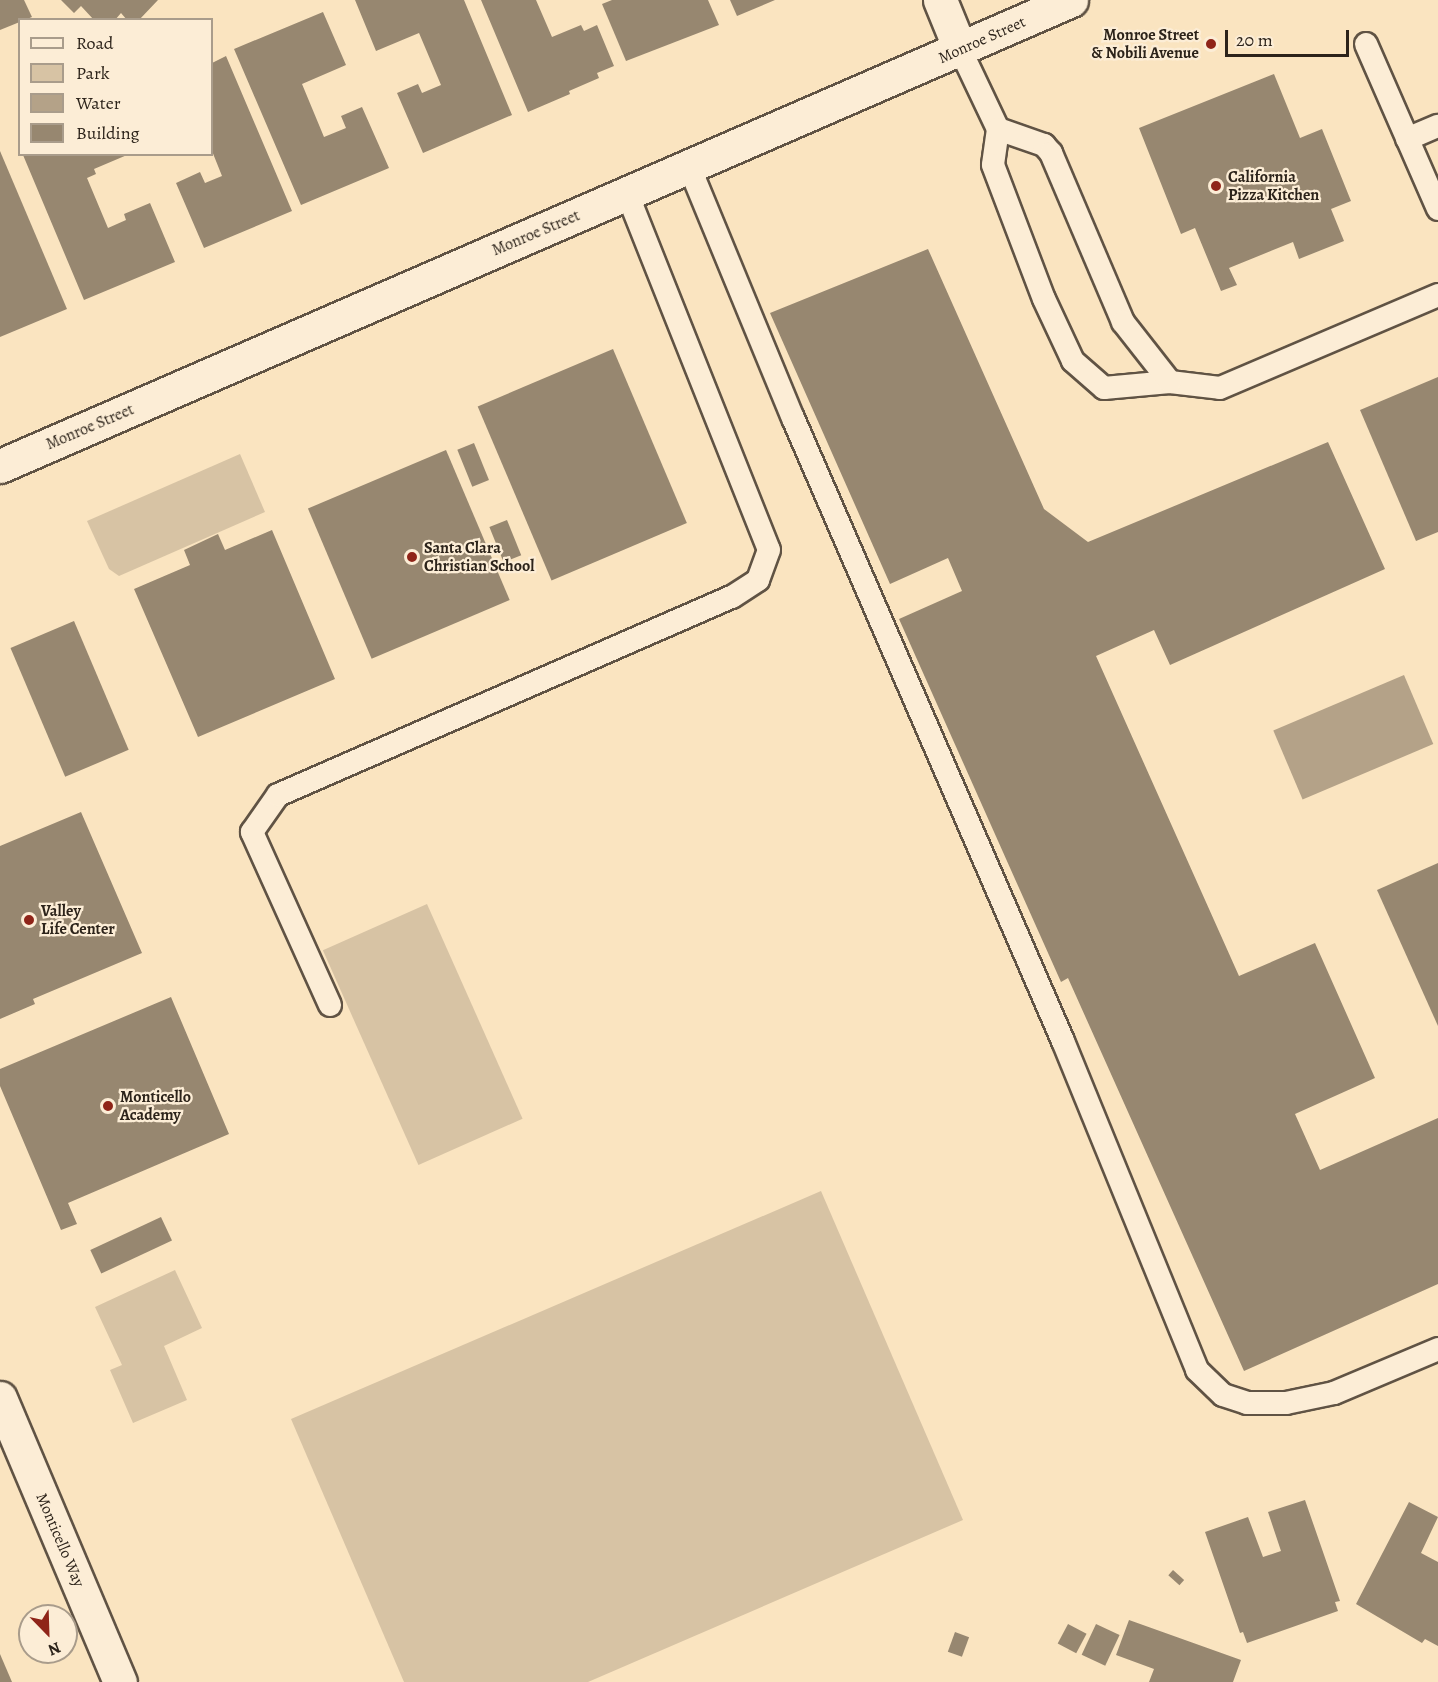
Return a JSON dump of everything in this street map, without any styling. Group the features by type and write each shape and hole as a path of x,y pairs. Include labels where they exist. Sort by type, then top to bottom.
{"main road":[{"path":"940,0 960,49"},
{"name":"Monroe Street","path":"0,466 1071,0"},
{"name":"Monticello Way","path":"0,1398 120,1682"}],"lane":[{"path":"1366,44 1438,209"},
{"path":"960,49 998,129 993,165 1073,361 1104,388 1170,382 1220,388 1438,295"},
{"path":"1407,139 1438,126"},
{"path":"998,129 1044,145 1051,153 1123,322 1170,382"},
{"path":"690,166 793,418 1063,1041 1197,1370 1222,1395 1247,1403 1286,1403 1334,1393 1438,1348"},
{"path":"330,1005 252,832 278,795 732,597 759,580 769,550 627,193"}],"green space":[{"path":"240,454 265,512 119,576 109,569 87,521"},
{"path":"427,904 523,1119 418,1165 323,950"},
{"path":"821,1191 963,1520 588,1682 404,1682 291,1419"},
{"path":"175,1270 202,1328 164,1346 187,1400 133,1423 110,1370 122,1365 95,1307"}],"water":[{"path":"1404,675 1433,744 1303,800 1273,730"}],"building":[{"path":"0,0 24,0 32,17 18,18 18,23 0,30"},
{"path":"61,0 158,0 141,18 125,18 121,13 117,18 92,18 81,6 74,13"},
{"path":"355,0 464,0 512,115 423,153 397,93 418,84 422,93 441,85 419,33 376,51"},
{"path":"481,0 536,0 552,37 581,25 584,31 597,25 614,66 597,73 599,78 569,91 570,94 528,112"},
{"path":"612,0 708,0 719,25 626,61 602,4"},
{"path":"730,0 775,0 737,16"},
{"path":"323,12 346,65 302,84 324,137 346,128 341,116 362,107 389,168 301,205 234,49"},
{"path":"226,56 292,211 204,248 176,183 200,172 205,183 222,176 213,154 213,62"},
{"path":"1274,74 1300,138 1322,129 1351,201 1331,209 1344,241 1299,259 1293,242 1229,268 1237,285 1221,291 1195,228 1181,234 1139,128"},
{"path":"0,151 67,309 0,337"},
{"path":"23,156 125,156 94,169 96,174 87,178 108,228 126,220 124,214 150,203 175,262 84,300"},
{"path":"928,249 1044,509 1088,542 1328,442 1385,569 1170,665 1154,630 1096,656 1239,976 1315,943 1375,1078 1295,1114 1320,1170 1438,1118 1438,1284 1244,1371 1068,978 1061,982 899,619 962,591 948,558 890,584 770,313"},
{"path":"613,349 687,523 552,580 478,406"},
{"path":"1438,377 1438,532 1416,541 1360,410"},
{"path":"474,443 489,480 472,487 457,450"},
{"path":"446,450 510,600 372,659 308,509"},
{"path":"507,520 521,555 504,562 489,527"},
{"path":"272,530 335,679 198,737 134,589 190,565 184,550 218,534 225,550"},
{"path":"74,621 129,750 65,777 10,648"},
{"path":"81,812 142,953 33,999 35,1004 0,1019 0,846"},
{"path":"1438,863 1438,1026 1377,890"},
{"path":"171,997 229,1134 68,1203 77,1224 61,1230 0,1086 0,1069"},
{"path":"161,1217 172,1241 101,1274 90,1250"},
{"path":"1305,1500 1340,1601 1335,1602 1338,1611 1247,1643 1243,1632 1240,1633 1205,1532 1248,1517 1263,1557 1281,1551 1268,1512"},
{"path":"1409,1502 1438,1517 1421,1553 1438,1562 1438,1646 1425,1639 1422,1643 1356,1604"},
{"path":"1173,1570 1184,1580 1179,1585 1168,1575"},
{"path":"1129,1620 1241,1660 1233,1682 1149,1682 1154,1669 1116,1655"},
{"path":"1068,1624 1087,1634 1076,1653 1058,1643"},
{"path":"1096,1624 1120,1635 1105,1666 1082,1655"},
{"path":"955,1632 969,1637 962,1657 948,1652"},
{"path":"0,1654 12,1682 0,1682"}],"place":[{"name":"Monroe Street & Nobili Avenue","path":"1211,44"},
{"name":"California Pizza Kitchen","path":"1216,186"},
{"name":"Santa Clara Christian School","path":"412,557"},
{"name":"Valley Life Center","path":"29,920"},
{"name":"Monticello Academy","path":"108,1106"}]}
